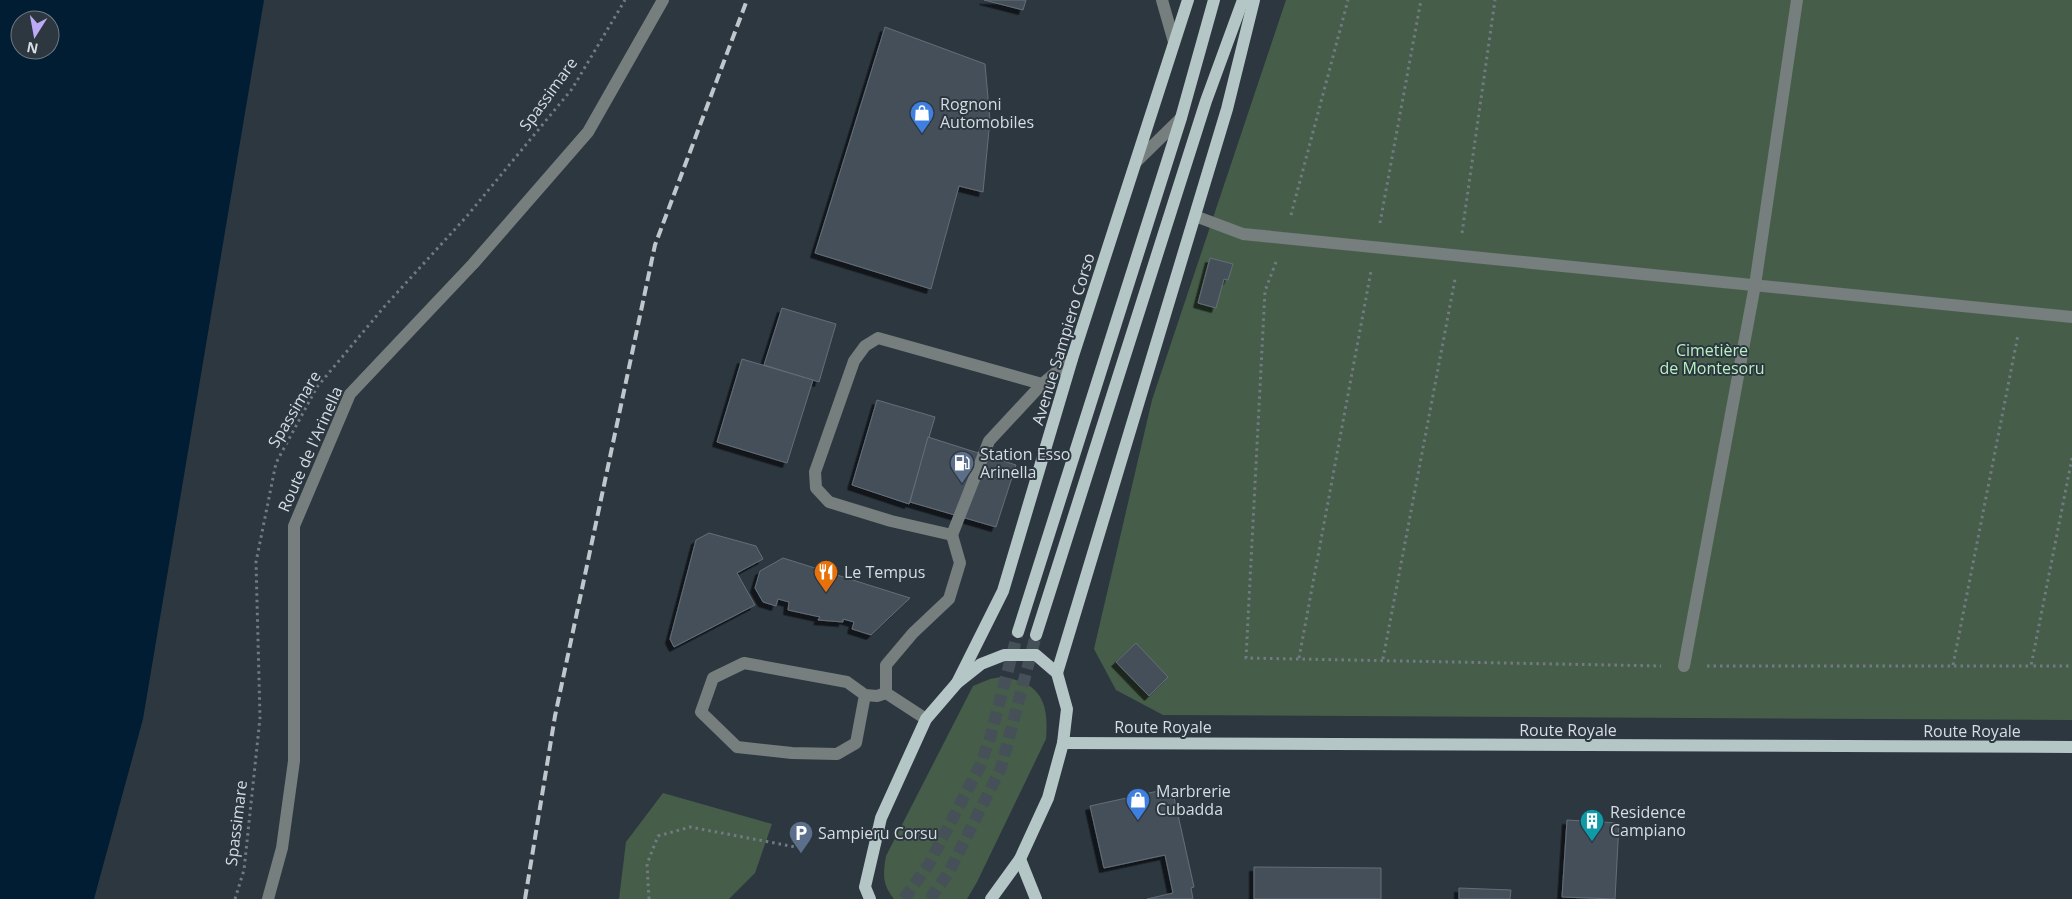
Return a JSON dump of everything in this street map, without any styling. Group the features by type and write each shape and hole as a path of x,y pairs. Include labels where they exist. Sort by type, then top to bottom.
{"main road":[{"name":"Avenue Sampiero Corso","path":"957,683 1003,591 1072,359 1188,0"},
{"path":"1018,632 1181,118 1214,0"},
{"path":"1036,635 1206,101 1243,0"},
{"path":"991,899 1020,859 1048,798 1063,742 1067,709 1057,673 1227,109 1254,0"},
{"path":"859,899 868,893 881,818 926,719 957,683 981,664 1004,655 1036,655 1057,673"},
{"name":"Route Royale","path":"1063,742 2072,747"},
{"path":"1020,859 1036,899"}],"street":[{"name":"Route de l'Arinella","path":"268,899 282,848 294,761 294,526 350,394 472,264 588,132 663,0"},
{"path":"1162,0 1174,42"},
{"path":"1684,666 1755,285 1796,0"},
{"path":"1136,162 1181,118"},
{"path":"1195,216 1243,234 2072,317"},
{"path":"952,535 891,521 828,502 816,488 815,472 854,361 865,346 878,338 1042,384"},
{"path":"886,693 886,665 913,633 949,599 960,563 952,535 989,441 1042,384 1072,359"},
{"path":"865,695 856,743 837,754 792,753 737,747 701,712 714,678 744,663 847,682 865,695 877,696 886,693"},
{"path":"886,693 926,719"}],"path":[{"name":"Spassimare","path":"234,899 244,870 260,718 256,562 276,463 317,387 384,307 467,216 572,89 624,0"},
{"path":"1348,0 1285,237 1265,291 1246,658 1383,659 1684,666 2072,666"},
{"path":"1299,658 1421,0"},
{"path":"1383,659 1459,256 1495,0"},
{"path":"1953,666 2023,312"},
{"path":"2031,666 2072,458"},
{"path":"649,899 647,864 658,836 690,827 801,848"}],"green space":[{"name":"Cimetière de Montesoru","path":"1286,0 2072,0 2072,720 1163,715 1116,690 1094,649 1152,400"},
{"path":"1001,677 1025,683 1039,696 1046,714 1046,739 967,899 894,899 884,879 886,856 973,686"},
{"path":"663,793 772,824 755,873 729,899 619,899 626,842"}],"water":[{"path":"0,0 264,0 143,719 94,899 0,899"}],"building":[{"path":"984,0 1026,0 1023,10"},
{"path":"885,27 985,64 990,120 983,192 959,186 931,289 815,253"},
{"path":"1210,258 1233,264 1228,280 1224,279 1216,308 1198,303"},
{"path":"782,308 836,324 819,382 764,365"},
{"path":"742,359 813,380 787,463 717,442"},
{"path":"877,400 935,417 909,504 852,485"},
{"name":"Station Esso Arinella","path":"928,437 1016,465 996,527 910,502"},
{"path":"709,533 756,546 763,559 737,573 755,605 674,647 670,639 696,540"},
{"name":"Le Tempus","path":"783,558 910,598 871,635 852,629 854,622 843,619 843,622 818,620 820,617 788,610 789,602 778,599 776,606 763,602 755,588 760,571"},
{"path":"1136,643 1168,677 1149,696 1116,662"},
{"path":"1172,788 1194,887 1191,888 1193,899 1147,899 1173,893 1165,855 1104,868 1090,806"},
{"name":"Residence Campiano","path":"1567,820 1619,823 1615,899 1562,897"},
{"path":"1254,867 1381,868 1381,899 1254,899"},
{"path":"1459,888 1511,890 1510,899 1459,899"}],"tunnel":[{"path":"904,899 929,864 980,766 990,738 1018,632"},
{"path":"930,899 949,872 1001,768 1036,635"}],"railway":[{"path":"525,899 555,716 655,245 747,0"}],"place":[{"name":"Rognoni Automobiles","path":"922,134"},
{"name":"Station Esso Arinella","path":"962,484"},
{"name":"Le Tempus","path":"826,593"},
{"name":"Marbrerie Cubadda","path":"1138,821"},
{"name":"Residence Campiano","path":"1592,842"},
{"name":"Sampieru Corsu","path":"801,854"}]}
